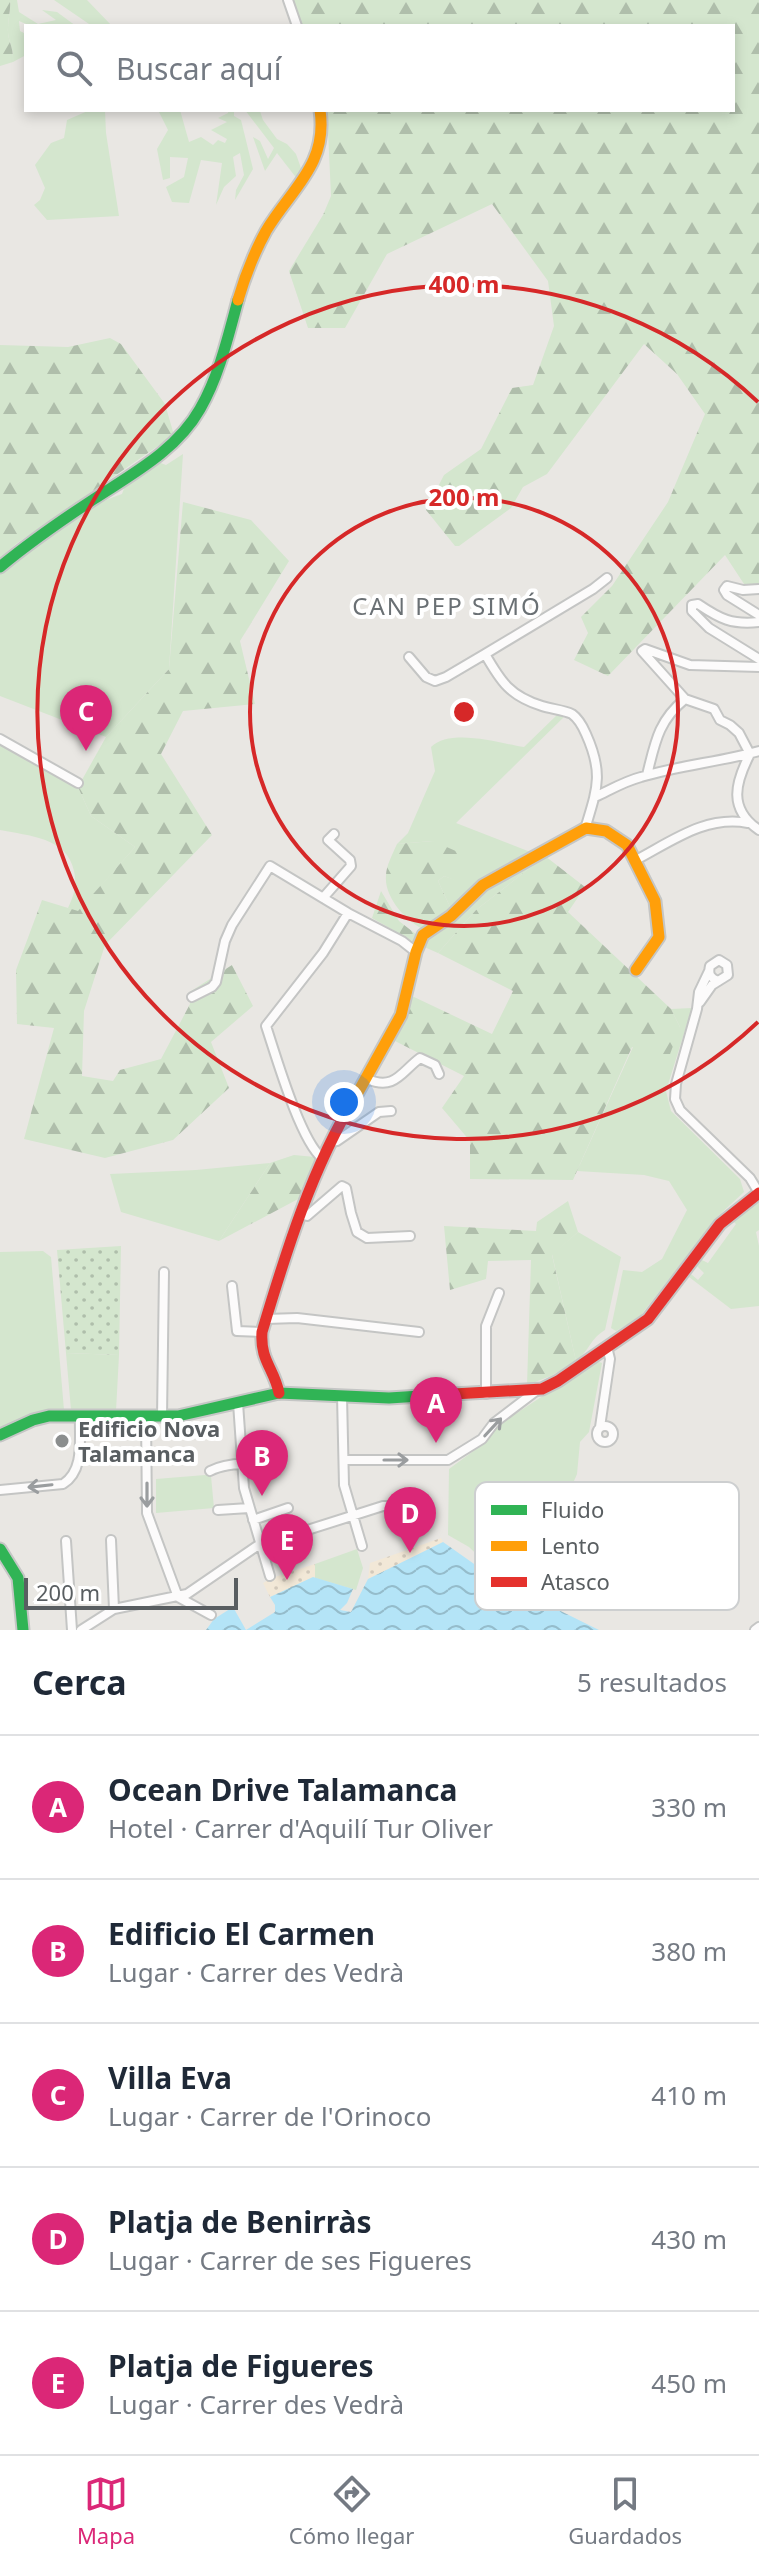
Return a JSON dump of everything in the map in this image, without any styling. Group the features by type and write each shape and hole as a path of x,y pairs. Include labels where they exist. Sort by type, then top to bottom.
{"street":[{"path":"288,0 296,24"},
{"path":"0,567 31,541 157,457 197,414 217,371 244,275 268,228 303,180 321,142 320,112"},
{"path":"409,657 426,677 435,681 446,677 607,578"},
{"path":"759,589 743,590 727,586 724,590 759,615"},
{"path":"759,622 729,622 698,604 692,605 692,611 709,628 759,659"},
{"path":"754,752 739,733 720,720 714,709 685,699 642,651 690,665 759,667"},
{"path":"485,654 507,688 524,700 572,715 582,724 599,772 585,829"},
{"path":"647,775 661,725 685,699"},
{"path":"0,739 78,783"},
{"path":"595,797 647,775 726,761 754,752"},
{"path":"748,823 737,802 737,782 754,752"},
{"path":"636,860 700,826 732,820 748,823 759,830"},
{"path":"279,1393 262,1355 262,1332 266,1319 322,1158 401,1015 423,935 451,916 483,885 585,829 595,829 616,836 627,845 655,901 659,937 636,970"},
{"path":"323,898 351,866 350,860 328,840 334,834"},
{"path":"192,997 216,982 225,941 232,925 270,866 416,952"},
{"path":"322,1158 315,1151 297,1116 266,1026 323,953 348,913"},
{"path":"344,1460 448,1460 482,1439 494,1423 536,1391 549,1386 648,1319 720,1224 759,1193 750,1178 676,1105 676,1084 699,992 714,962 719,960 727,965 728,975 704,994 697,1009"},
{"path":"709,971 711,977 718,981"},
{"path":"367,1079 378,1084 387,1083 420,1058 435,1065 439,1074"},
{"path":"330,1142 337,1141 379,1112 391,1111"},
{"path":"303,1214 307,1216 342,1186 346,1188 357,1232 367,1238 410,1236"},
{"path":"162,1417 164,1272"},
{"path":"232,1286 237,1331 262,1332"},
{"path":"486,1394 486,1326 499,1293"},
{"path":"266,1319 297,1318 419,1332"},
{"path":"600,1427 610,1359 607,1347"},
{"path":"0,1435 49,1416 178,1416 279,1393 389,1398 536,1391"},
{"path":"342,1396 344,1485 362,1546"},
{"path":"238,1403 244,1488 270,1576"},
{"path":"0,1490 63,1484 69,1480 78,1466 80,1416"},
{"path":"146,1417 147,1513 178,1597 211,1615"},
{"path":"210,1471 242,1465 280,1465"},
{"path":"81,1630 114,1609 187,1594 261,1545 383,1506 411,1506"},
{"path":"218,1510 249,1508"},
{"path":"253,1520 288,1508"},
{"path":"111,1540 114,1609"},
{"path":"66,1541 72,1630"},
{"path":"0,1549 18,1578 23,1630"}],"green space":[{"path":"0,0 10,0 8,32 13,62 0,66"},
{"path":"10,0 17,0 19,12 38,24 19,21 20,31 24,33 24,56 13,62 8,32"},
{"path":"54,0 87,0 110,24 89,24"},
{"path":"291,0 759,0 759,584 744,584 725,555 608,676 574,660 588,633 581,617 612,586 668,502 705,414 677,374 644,344 547,474 523,487 511,508 459,546 455,546 426,510 444,475 481,449 512,388 533,385 554,326 548,281 492,204 387,254 345,328 308,328 289,271 331,196 327,112 735,112 735,24 302,24"},
{"path":"42,10 57,12 73,24 38,24 56,20"},
{"path":"85,112 105,112 119,216 47,220 34,205 45,188 35,165 51,143 64,138 67,120"},
{"path":"159,112 181,112 189,142 201,137 213,145 218,140 225,143 227,139 211,130 227,122 218,118 234,112 234,116 241,120 253,169 235,200 236,190 244,175 240,153 233,157 236,176 224,187 216,205 222,163 201,160 189,203 172,202 166,187 184,177 188,158 170,157 170,178 163,180 157,149 168,130"},
{"path":"247,112 260,112 277,139 296,154 302,171 298,180 277,153 265,171 253,137 260,141 268,159 274,148"},
{"path":"110,338 121,344 165,404 174,435 0,558 0,345 68,347"},
{"path":"183,454 169,669 106,737 0,696 0,573 58,527 122,494 126,483 158,462 166,465"},
{"path":"183,502 251,520 289,561 240,641 255,704 183,711 161,754 212,835 105,945 84,1011 82,1076 113,1081 120,1070 161,1059 190,1004 188,993 232,965 253,1006 211,1042 229,1088 173,1140 105,1158 24,1139 54,1028 17,1024 16,970 42,900 78,911 135,847 91,816 78,787 106,737 169,669"},
{"path":"558,714 566,715 456,823 533,853 452,911 438,881 444,876 456,880 433,841 397,844 408,833 435,771 431,747 450,738 462,738 524,747"},
{"path":"0,744 78,787 91,816 135,847 78,912 68,908 75,876 64,851 45,840 0,830"},
{"path":"433,841 458,852 457,881 444,876 438,881 452,911 423,929 403,914 392,900 386,884 386,872 397,844"},
{"path":"545,856 476,910 438,953 422,946 428,936 494,882"},
{"path":"545,856 585,887 568,912 671,1009 680,1027 666,1065 632,1047 573,1180 470,1179 470,1141 442,1108 464,1076 395,1041 412,996 492,1034 513,991 438,953 476,910"},
{"path":"381,891 399,921 417,935 414,942 372,918"},
{"path":"692,1008 666,1091 671,1111 740,1179 744,1192 717,1217 638,1319 616,1331 611,1328 623,1270 642,1272 662,1259 687,1210 669,1181 644,1175 577,1171 633,1047 680,1027 671,1009"},
{"path":"294,1155 315,1157 314,1169 300,1198 219,1241 270,1163"},
{"path":"270,1163 219,1241 121,1212 110,1174 196,1170"},
{"path":"568,1201 578,1232 552,1255 576,1361 551,1376 527,1385 531,1260 488,1261 486,1279 450,1290 444,1226 536,1231 537,1222"},
{"path":"759,1202 759,1230 756,1232 759,1246 759,1306 731,1309 689,1277 691,1274 698,1280 704,1273 697,1266 702,1260 708,1263 736,1224 733,1221"},
{"path":"578,1232 621,1257 605,1330 576,1361 552,1254"},
{"path":"121,1246 119,1355 66,1353 57,1250"},
{"path":"43,1251 51,1257 64,1410 41,1412 0,1427 0,1252"},
{"path":"66,1353 119,1355 116,1411 71,1410"},
{"path":"596,1361 602,1363 589,1432 580,1442 574,1482 475,1482 475,1553 448,1535 449,1469 487,1441 497,1426"},
{"path":"211,1476 214,1508 156,1513 156,1479"},
{"path":"357,1549 363,1568 356,1590 315,1578 315,1564"}],"sand":[{"path":"441,1538 443,1542 368,1579 370,1563"},
{"path":"315,1564 315,1578 270,1597 263,1583"}],"water":[{"path":"443,1542 475,1565 475,1610 559,1610 599,1630 246,1630 275,1612 270,1597 313,1577 353,1589 340,1610 351,1612 368,1579"},
{"path":"233,1607 246,1630 206,1630 214,1619"}],"traffic: fast":[{"path":"0,567 58,523 153,460 179,437 200,409 213,383 238,300"},
{"path":"0,1435 49,1416 178,1416 279,1393 389,1398 436,1395"},
{"path":"0,1549 18,1578 23,1630"}],"traffic: slow":[{"path":"238,300 266,231 313,161 321,129 320,112"},
{"path":"356,1096 401,1015 423,935 451,916 483,885 586,828 606,831 627,845 655,901 659,937 636,970"}],"traffic: jam":[{"path":"279,1393 263,1350 262,1332 313,1181 356,1096"},
{"path":"436,1395 542,1389 558,1381 648,1319 720,1224 759,1193"}],"place":[{"name":"Villa Eva","path":"86,751"},
{"name":"Edificio Nova Talamanca","path":"62,1441"},
{"name":"Ocean Drive Talamanca","path":"436,1443"},
{"name":"Edificio El Carmen","path":"262,1496"},
{"name":"Platja de Benirràs","path":"410,1553"},
{"name":"Platja de Figueres","path":"287,1580"}],"district":[{"name":"CAN PEP SIMÓ","path":"447,605"}]}
